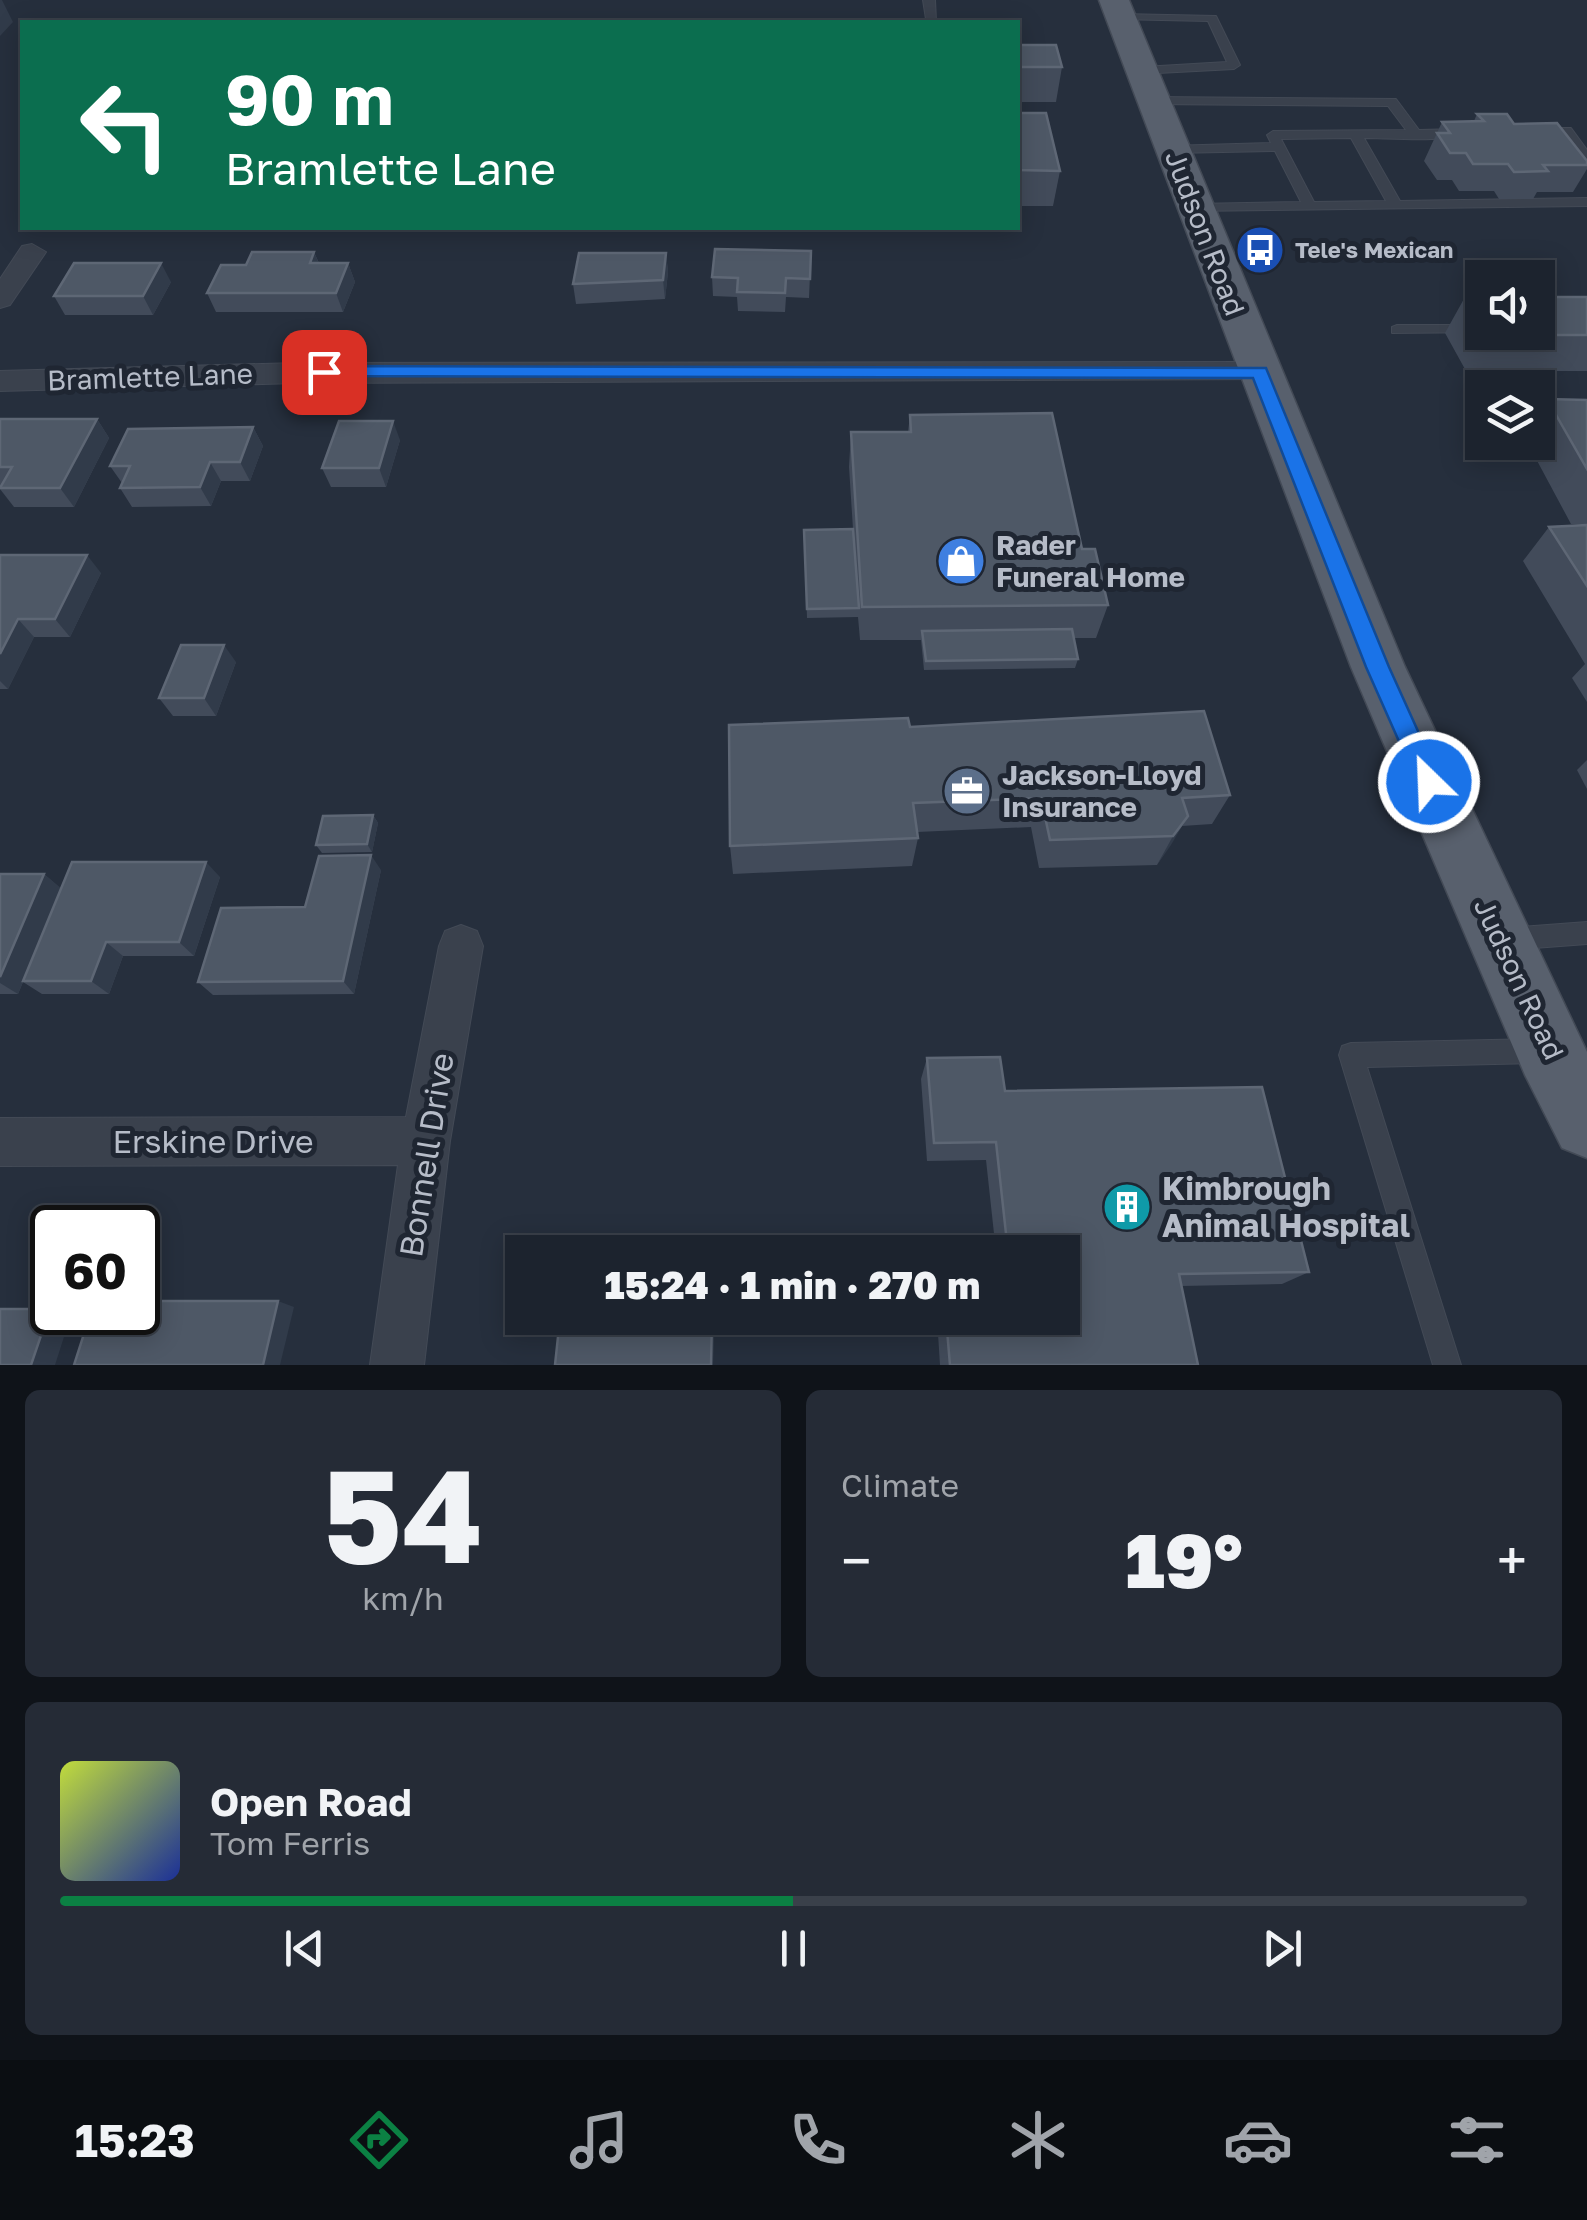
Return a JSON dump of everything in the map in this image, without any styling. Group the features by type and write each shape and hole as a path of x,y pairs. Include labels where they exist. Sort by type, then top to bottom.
{"main road":[{"name":"Judson Road","path":"1117,9 1378,667 1500,939 1567,1068 1587,1124"}],"street":[{"path":"0,299 32,252"},
{"name":"Bramlette Lane","path":"0,381 297,372 1260,372"},
{"name":"Bonnell Drive","path":"397,1365 426,1141 461,946"},
{"name":"Erskine Drive","path":"0,1142 426,1141"}],"lane":[{"path":"929,0 932,19"},
{"path":"1149,86 1234,65 1204,0"},
{"path":"1117,9 1212,18"},
{"path":"1149,86 1392,102 1415,133"},
{"path":"1526,139 1538,146 1546,132 1566,132 1587,158"},
{"path":"1309,205 1272,135 1415,133 1446,146 1470,139"},
{"path":"1355,134 1395,204"},
{"path":"1172,149 1279,148"},
{"path":"1195,208 1587,202"},
{"path":"1397,330 1465,330"},
{"path":"1500,939 1587,932"},
{"path":"1447,1365 1351,1055 1567,1068"}],"building":[{"path":"1020,45 1056,45 1062,67 1020,67"},
{"path":"1020,113 1046,113 1060,171 1020,170"},
{"path":"1477,114 1507,114 1514,124 1557,123 1587,165 1543,165 1548,171 1514,172 1508,164 1473,164 1466,153 1450,153 1437,133 1450,133 1442,122 1484,121"},
{"path":"715,249 811,251 810,279 786,278 785,293 737,292 738,278 712,277"},
{"path":"252,252 314,252 310,263 348,263 336,293 207,293 221,265 246,265"},
{"path":"579,253 666,253 663,280 573,284"},
{"path":"74,263 161,263 143,296 54,296"},
{"path":"1555,297 1587,297 1587,335 1555,335"},
{"path":"1555,399 1587,400 1587,469 1555,413"},
{"name":"Rader Funeral Home","path":"1052,413 1082,549 1095,549 1108,605 862,607 851,432 911,432 910,415"},
{"path":"0,419 97,419 60,488 0,488 12,467 0,467"},
{"path":"339,421 393,421 379,468 322,468"},
{"path":"253,427 240,462 210,462 200,487 120,488 130,466 110,466 128,429"},
{"path":"1587,525 1587,586 1549,527"},
{"path":"853,529 859,608 807,609 804,530"},
{"path":"0,555 87,555 55,619 18,619 0,654"},
{"path":"1072,629 1078,659 926,661 922,631"},
{"path":"181,645 224,645 204,698 159,698"},
{"name":"Jackson-Lloyd Insurance","path":"1204,711 1230,795 1182,798 1188,816 1173,836 1050,840 1041,798 913,803 918,838 730,846 729,725 908,718 910,727"},
{"path":"373,815 367,844 316,845 323,816"},
{"path":"371,855 343,981 198,982 221,908 305,907 319,856"},
{"path":"72,862 206,862 179,942 106,942 91,981 23,981"},
{"path":"0,874 44,874 0,977"},
{"name":"Kimbrough Animal Hospital","path":"1000,1057 1005,1091 1262,1087 1309,1272 1179,1274 1198,1365 950,1365 947,1335 1080,1335 1080,1235 1006,1235 996,1142 934,1143 927,1058"},
{"path":"160,1301 278,1301 263,1365 74,1365 84,1335 160,1335"},
{"path":"0,1309 30,1309 30,1335 41,1335 31,1365 0,1365"},
{"path":"558,1335 712,1335 711,1365 555,1365"}],"place":[{"name":"Tele's Mexican","path":"1260,250"},
{"name":"Rader Funeral Home","path":"961,561"},
{"name":"Jackson-Lloyd Insurance","path":"967,791"},
{"name":"Kimbrough Animal Hospital","path":"1127,1207"}],"route":[{"path":"324,372 1260,372 1378,667 1429,782"}]}
